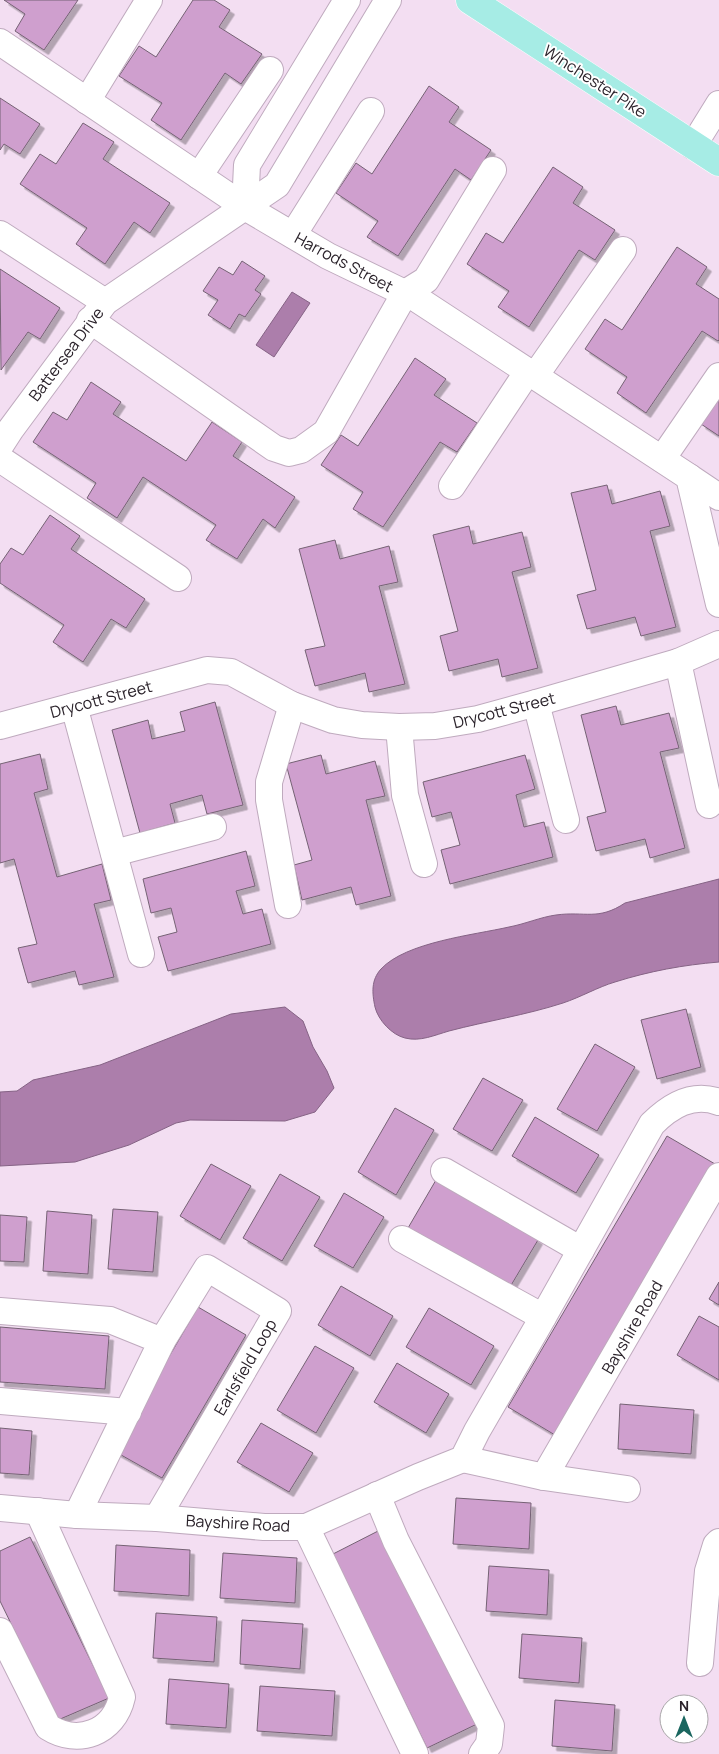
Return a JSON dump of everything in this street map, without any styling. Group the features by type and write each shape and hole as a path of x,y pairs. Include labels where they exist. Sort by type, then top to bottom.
{"main road":[{"name":"Winchester Pike","path":"470,0 719,162"}],"street":[{"path":"87,101 149,0"},
{"path":"245,207 247,165 346,0"},
{"name":"Battersea Drive","path":"4,432 98,311 277,185 388,0"},
{"name":"Harrods Street","path":"0,42 245,207 328,256 417,299 719,497"},
{"path":"199,176 270,70"},
{"path":"693,146 719,104"},
{"path":"293,235 372,111"},
{"path":"0,234 274,448 289,453 301,450 326,432 404,293 426,280 493,170"},
{"path":"452,486 531,374 623,250"},
{"path":"662,459 719,376"},
{"path":"0,459 178,578"},
{"path":"689,477 719,604"},
{"name":"Drycott Street","path":"2,720 74,706 208,670 231,672 292,705 333,720 362,725 435,726 478,719 678,662 719,644"},
{"path":"678,662 709,805"},
{"path":"536,703 566,820"},
{"path":"288,905 270,800 269,782 292,705"},
{"path":"74,706 141,954"},
{"path":"399,727 404,795 424,864"},
{"path":"114,853 213,827"},
{"path":"627,1489 544,1477 464,1459 476,1431 652,1124 665,1111 684,1101 705,1099 719,1102"},
{"path":"444,1171 581,1250"},
{"name":"Bayshire Road","path":"544,1477 719,1176"},
{"path":"402,1239 543,1317"},
{"name":"Earlsfield Loop","path":"77,1515 162,1341 207,1268 278,1311 157,1518"},
{"path":"0,1311 110,1320 162,1341"},
{"path":"0,1401 128,1412"},
{"name":"Bayshire Road","path":"0,1508 264,1527 306,1527 464,1459"},
{"path":"377,1495 396,1540 491,1726 489,1744 482,1754"},
{"path":"0,1631 48,1727 59,1734 72,1737 97,1732 114,1718 120,1708 122,1697 38,1512"},
{"path":"306,1527 414,1754"},
{"path":"700,1663 708,1570 716,1545 719,1542"}],"shaded area":[{"path":"292,292 310,303 274,357 256,345"},
{"path":"719,879 719,962 641,975 609,984 570,1001 422,1039 405,1038 395,1034 382,1022 377,1012 373,992 375,978 381,969 392,960 407,952 441,941 515,926 550,916 599,914 615,909 625,903"},
{"path":"285,1007 303,1021 313,1047 327,1071 334,1088 315,1112 285,1121 190,1120 176,1123 129,1145 75,1162 0,1166 0,1092 17,1091 33,1080 100,1065 231,1014"}],"building":[{"path":"4,0 78,0 44,50 15,31 25,14"},
{"path":"193,0 214,0 230,10 219,27 262,54 241,84 225,73 181,140 151,120 162,103 119,76 139,46 156,57"},
{"path":"429,86 459,107 449,122 491,150 471,180 455,169 398,256 367,237 378,221 336,193 356,163 372,174"},
{"path":"0,98 40,124 20,154 4,144 0,150"},
{"path":"83,123 114,142 103,159 170,203 150,233 134,222 105,264 76,244 87,228 20,184 40,154 56,164"},
{"path":"553,167 583,187 573,203 615,230 595,260 579,250 529,327 498,307 509,291 467,264 486,233 503,243"},
{"path":"677,247 707,267 696,284 719,299 719,340 702,331 646,413 617,393 627,377 585,349 605,319 622,330"},
{"path":"242,261 265,276 255,290 261,294 245,317 239,314 230,329 208,315 218,300 203,291 219,267 233,275"},
{"path":"0,269 60,308 40,339 28,332 1,370"},
{"path":"415,358 446,379 434,395 477,423 457,452 440,442 383,527 353,509 363,492 321,465 341,435 358,446"},
{"path":"91,382 121,402 113,414 186,461 212,422 242,442 233,456 295,497 275,528 263,519 237,559 206,540 216,525 143,477 117,518 87,498 96,483 33,442 53,412 67,420"},
{"path":"719,396 719,436 701,424"},
{"path":"607,485 612,504 660,491 670,526 650,531 676,627 641,636 635,617 587,629 577,595 596,590 571,493"},
{"path":"50,515 80,536 71,549 145,599 126,628 111,619 83,662 53,642 64,625 0,583 0,564 11,548 23,555"},
{"path":"469,526 473,544 522,532 531,567 512,572 538,668 502,677 498,659 449,671 440,636 458,631 433,535"},
{"path":"335,540 340,559 389,546 398,582 379,586 405,684 369,692 365,673 315,686 305,650 325,646 299,549"},
{"path":"215,702 243,805 207,814 202,795 170,804 175,823 140,833 112,730 148,720 152,739 185,731 180,712"},
{"path":"616,706 621,725 669,713 679,748 660,752 685,848 650,858 645,839 596,851 587,817 606,812 581,715"},
{"path":"40,754 48,789 34,793 57,877 102,864 111,900 94,904 114,977 79,985 75,971 28,983 18,948 37,944 14,859 0,863 0,764"},
{"path":"321,755 326,774 375,761 385,796 366,800 391,896 356,905 351,887 302,900 294,865 312,860 286,764"},
{"path":"525,755 535,789 516,795 524,827 544,822 553,857 450,884 441,850 460,845 451,812 432,817 423,782"},
{"path":"246,851 255,886 236,891 243,914 262,909 271,944 168,971 158,937 177,932 171,908 151,913 143,879"},
{"path":"686,1009 701,1067 657,1079 641,1020"},
{"path":"595,1044 635,1067 597,1131 557,1109"},
{"path":"483,1078 523,1100 492,1151 453,1129"},
{"path":"395,1108 434,1130 396,1195 358,1172"},
{"path":"535,1117 599,1155 576,1193 512,1156"},
{"path":"667,1136 715,1164 555,1435 508,1407"},
{"path":"211,1164 251,1186 220,1240 180,1216"},
{"path":"280,1174 320,1197 282,1261 243,1238"},
{"path":"436,1180 538,1240 510,1287 408,1228"},
{"path":"344,1193 384,1217 353,1268 314,1246"},
{"path":"113,1209 158,1212 153,1272 108,1269"},
{"path":"47,1211 92,1215 88,1274 43,1271"},
{"path":"0,1215 27,1217 24,1262 0,1261"},
{"path":"719,1282 719,1305 709,1299"},
{"path":"341,1286 393,1316 370,1356 318,1325"},
{"path":"198,1307 246,1335 162,1478 114,1451"},
{"path":"429,1308 494,1346 471,1385 406,1347"},
{"path":"699,1316 719,1327 719,1380 677,1355"},
{"path":"0,1327 109,1336 105,1389 0,1382"},
{"path":"315,1346 354,1368 316,1433 277,1410"},
{"path":"397,1363 449,1394 426,1433 374,1402"},
{"path":"620,1404 694,1410 691,1454 618,1449"},
{"path":"261,1423 313,1453 289,1492 237,1462"},
{"path":"0,1428 32,1431 29,1475 0,1473"},
{"path":"456,1498 531,1503 529,1549 453,1544"},
{"path":"382,1529 477,1724 427,1748 333,1554"},
{"path":"30,1537 109,1698 58,1720 0,1601 0,1551"},
{"path":"116,1545 190,1550 189,1596 114,1591"},
{"path":"223,1553 297,1558 295,1603 220,1598"},
{"path":"489,1566 549,1570 547,1615 486,1611"},
{"path":"156,1613 217,1617 214,1662 153,1658"},
{"path":"242,1620 303,1624 300,1669 240,1664"},
{"path":"522,1634 582,1638 579,1683 519,1678"},
{"path":"169,1679 229,1684 226,1728 166,1724"},
{"path":"260,1686 335,1691 332,1736 257,1731"},
{"path":"555,1700 615,1705 612,1751 552,1746"}]}
